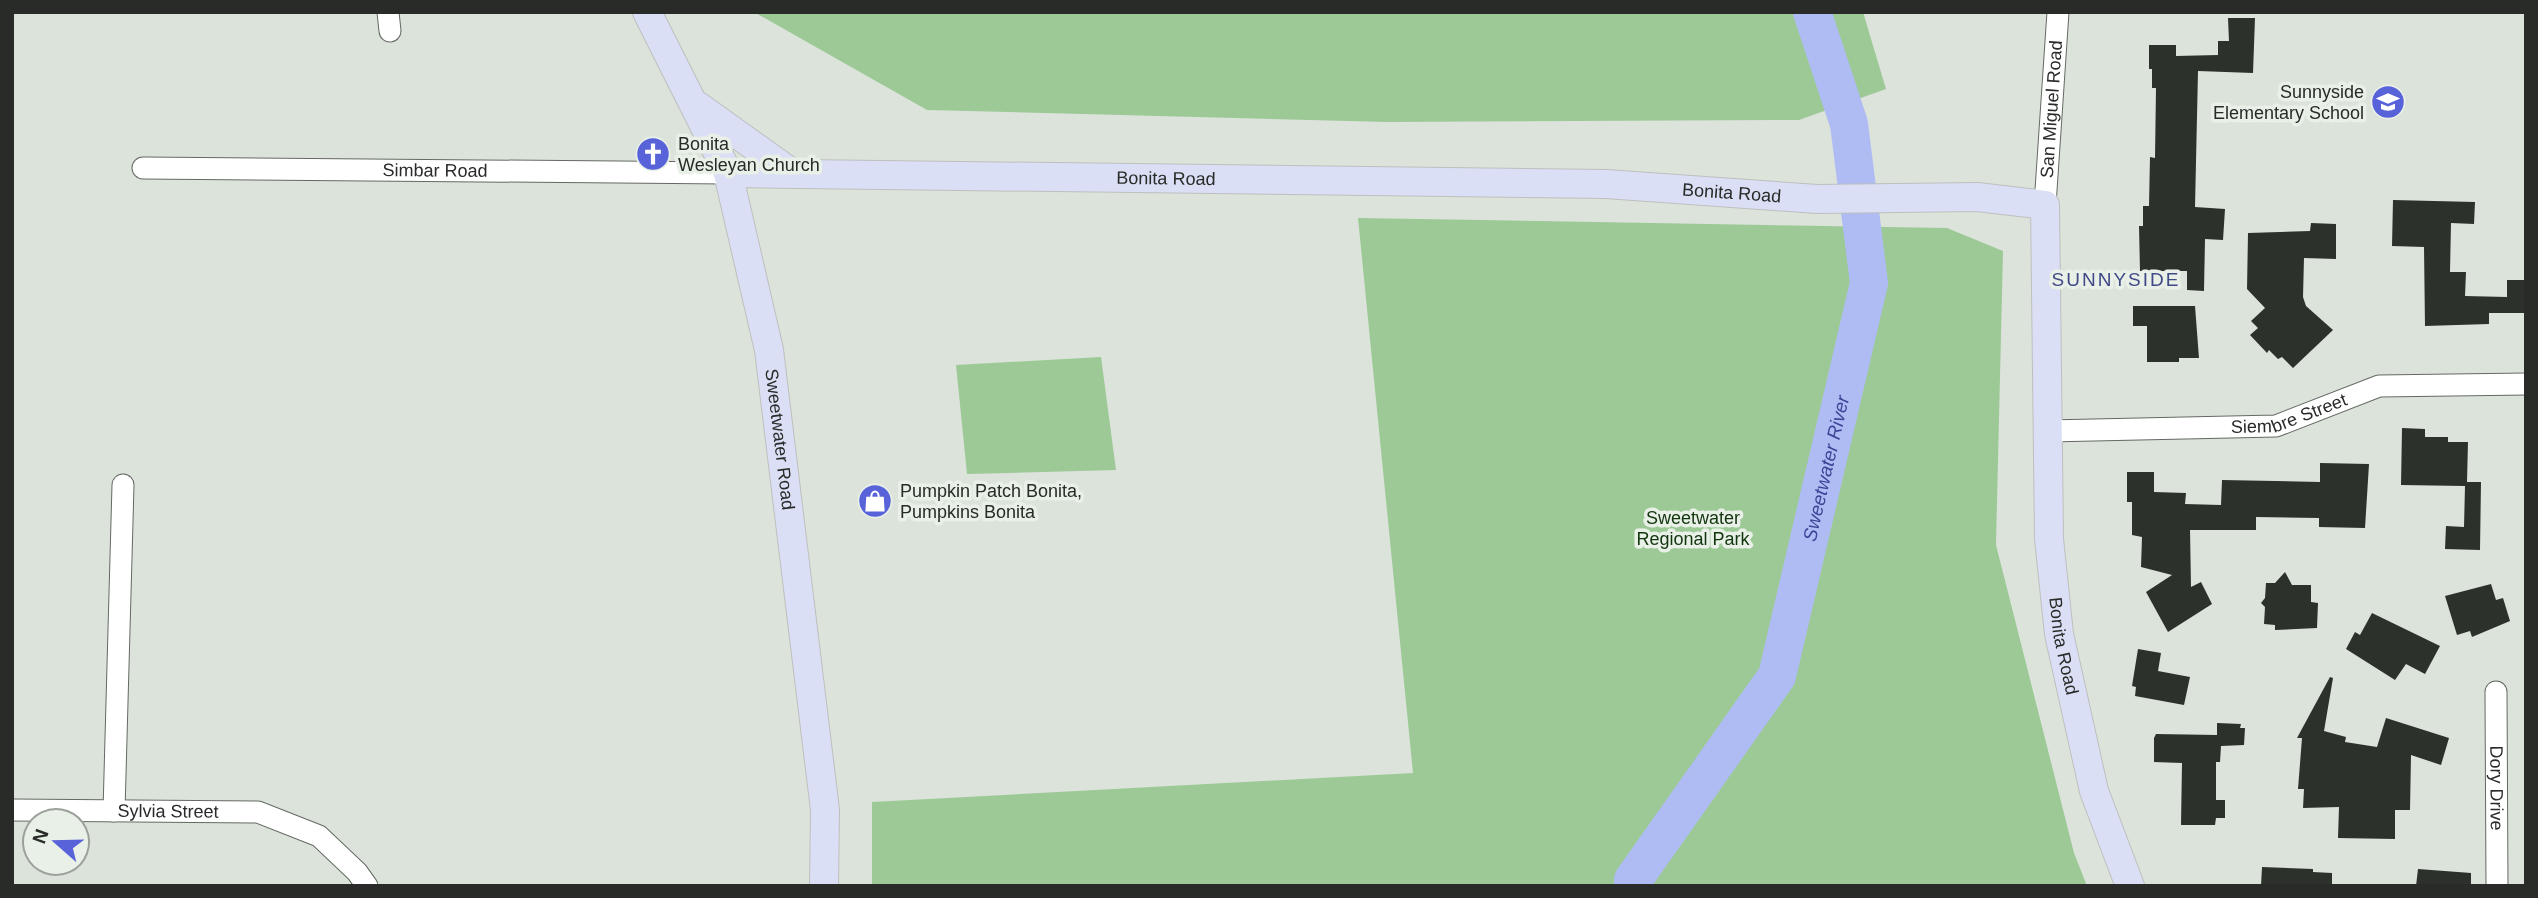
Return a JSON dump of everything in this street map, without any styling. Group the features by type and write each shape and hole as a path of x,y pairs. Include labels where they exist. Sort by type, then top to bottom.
{"main road":[{"name":"Sweetwater Road","path":"647,12 728,173 769,350 825,810 824,886"},
{"path":"692,102 793,174"},
{"name":"Bonita Road","path":"728,173 1605,184 1817,199 1977,197 2045,205 2049,539 2059,634 2094,792 2130,886"}],"street":[{"name":"San Miguel Road","path":"2045,205 2058,12"},
{"name":"Simbar Road","path":"143,168 728,173"},
{"name":"Siembre Street","path":"2048,431 2276,426 2379,386 2526,384"},
{"path":"114,811 124,485"},
{"name":"Dory Drive","path":"2496,692 2497,886"},
{"name":"Sylvia Street","path":"12,810 258,812 319,836 357,872 366,886"}],"green space":[{"path":"754,12 1863,12 1886,89 1799,120 1387,122 927,110"},
{"name":"Sweetwater Regional Park","path":"1358,218 1947,228 2003,251 1996,545 2074,853 2087,886 872,886 872,802 1413,773"},
{"path":"1101,357 1116,470 967,474 956,365"}],"water":[{"path":"1794,12 1806,12 1830,85 1819,89"}],"building":[{"path":"2228,18 2255,18 2253,73 2198,71 2195,207 2225,209 2223,240 2205,239 2204,291 2187,290 2187,271 2140,271 2139,226 2143,226 2143,206 2149,206 2150,157 2155,158 2156,88 2152,88 2149,45 2176,45 2176,56 2218,55 2218,41 2229,41"},
{"path":"2393,200 2475,202 2474,224 2451,223 2450,272 2466,272 2465,296 2507,297 2507,280 2526,280 2526,313 2489,313 2489,324 2425,326 2424,247 2392,246"},
{"path":"2311,223 2336,224 2336,259 2304,258 2303,297 2306,306 2333,330 2293,368 2282,357 2278,359 2269,350 2267,353 2250,335 2258,328 2251,321 2265,308 2247,289 2248,233 2310,231"},
{"path":"2133,306 2195,306 2199,358 2179,358 2179,362 2147,362 2147,326 2133,326"},
{"path":"2402,428 2425,429 2425,437 2448,437 2448,442 2468,442 2467,482 2481,482 2480,550 2445,549 2446,526 2464,527 2465,486 2401,485"},
{"path":"2320,463 2369,464 2365,528 2319,527 2319,518 2256,517 2256,530 2190,530 2191,587 2201,582 2212,604 2168,632 2146,592 2172,575 2141,567 2142,537 2132,535 2132,502 2127,502 2127,472 2154,472 2154,492 2186,493 2185,504 2221,505 2222,480 2320,482"},
{"path":"2285,572 2292,585 2311,585 2311,602 2318,603 2317,628 2275,630 2275,625 2264,624 2265,607 2261,603 2265,598 2266,583 2275,583"},
{"path":"2491,584 2496,600 2503,598 2510,621 2472,637 2470,631 2457,635 2445,596"},
{"path":"2372,613 2440,646 2425,674 2406,664 2395,680 2346,649 2355,632 2360,635"},
{"path":"2138,649 2161,653 2158,671 2190,677 2184,705 2135,696 2136,687 2132,686"},
{"path":"2330,677 2333,678 2324,731 2346,737 2345,742 2377,747 2386,718 2449,738 2441,765 2411,755 2410,810 2395,810 2395,839 2338,838 2339,807 2303,808 2304,789 2298,789 2302,738 2297,738"},
{"path":"2217,723 2241,724 2240,728 2245,728 2244,745 2221,746 2220,762 2216,762 2216,800 2225,800 2225,818 2216,818 2215,825 2181,825 2182,763 2154,762 2154,738 2156,734 2217,735"},
{"path":"2262,867 2313,869 2313,872 2332,873 2332,886 2261,886"},
{"path":"2418,869 2471,873 2471,886 2416,886"}],"waterway":[{"name":"Sweetwater River","path":"1633,886 1633,880 1777,676 1869,283 1849,124 1812,12"}],"place":[{"name":"Sunnyside Elementary School","path":"2388,102"},
{"name":"Bonita Wesleyan Church","path":"653,154"},
{"name":"Pumpkin Patch Bonita, Pumpkins Bonita","path":"875,501"}],"district":[{"name":"SUNNYSIDE","path":"2116,279"}]}
